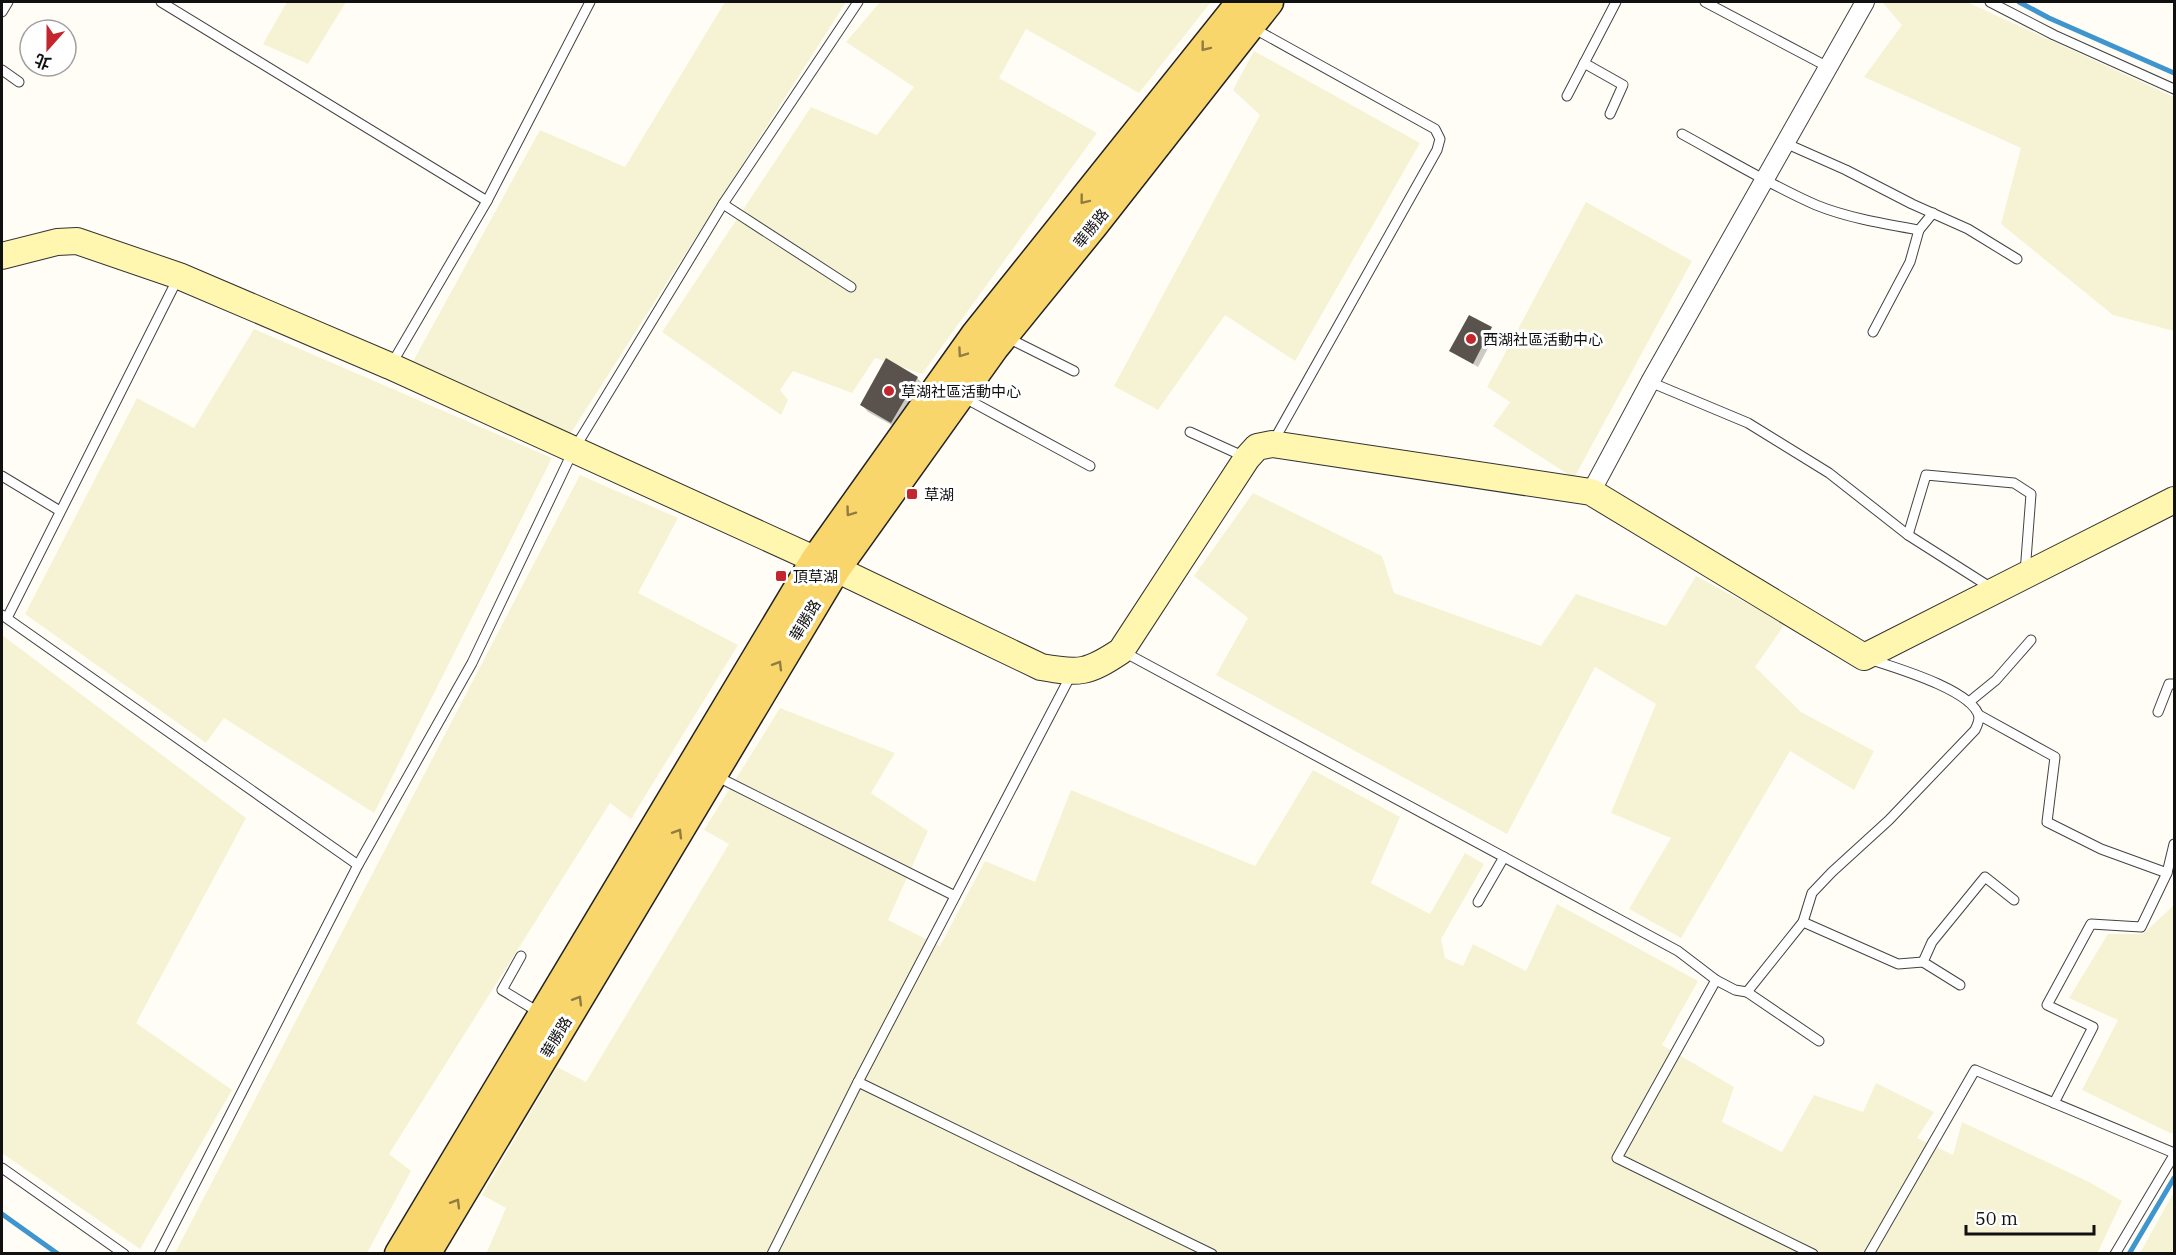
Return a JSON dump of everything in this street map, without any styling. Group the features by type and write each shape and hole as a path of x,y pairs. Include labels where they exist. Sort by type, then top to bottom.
{"main road":[{"name":"華勝路","path":"399,1254 543,1014 826,565 975,335 1241,14 1269,2"},
{"name":"華勝路","path":"426,1254 713,774 826,565 1004,336 1094,225 1241,14"}],"street":[{"path":"1592,492 1650,382 1865,2"},
{"path":"2,256 57,242 77,241 179,276 390,366 826,565 1041,667 1072,673 1099,665 1121,651 1247,458 1257,447 1272,444 1592,492 1864,657 2175,500"}],"lane":[{"path":"2,12 8,2"},
{"path":"161,2 487,201"},
{"path":"390,366 487,201 590,2"},
{"path":"159,1254 358,865 471,663 573,451 723,204 858,2"},
{"path":"1567,96 1617,2"},
{"path":"1705,2 1827,67"},
{"path":"1990,2 2054,35 2175,89"},
{"path":"1241,14 1435,129 1440,139 1437,150 1272,444"},
{"path":"1584,63 1623,86 1610,114"},
{"path":"2,70 20,82"},
{"path":"1682,134 1764,180 1818,206 1880,223 1919,230"},
{"path":"1785,143 1968,229 2017,259"},
{"path":"723,204 851,287"},
{"path":"1873,332 1910,262 1919,230 1933,213"},
{"path":"179,276 60,512 4,616 358,865"},
{"path":"1004,336 1074,371"},
{"path":"1650,382 1748,423 1829,473 1908,536 1995,591"},
{"path":"959,394 1090,466"},
{"path":"1190,432 1247,458"},
{"path":"1908,536 1926,475 2014,483 2031,494 2025,575"},
{"path":"2,476 60,512"},
{"path":"1969,702 1996,680 2031,640"},
{"path":"1121,651 1678,951 1716,980 1735,990 1747,992 1819,1041"},
{"path":"1864,657 1926,678 1969,702 1978,715 2055,757 2047,822 2101,849 2168,873"},
{"path":"772,1254 858,1082 1072,673"},
{"path":"2158,712 2169,684 2175,684"},
{"path":"1747,992 1803,922 1812,893 1889,820 1975,730 1978,715"},
{"path":"713,774 955,896"},
{"path":"2054,1102 2092,1027 2047,1005 2091,924 2140,927 2168,873 2175,844"},
{"path":"1479,902 1504,857"},
{"path":"1923,962 1932,942 1985,878 2014,900"},
{"path":"1803,922 1898,964 1923,962 1960,985"},
{"path":"521,956 502,990 543,1014"},
{"path":"1716,980 1617,1158 1813,1254"},
{"path":"1869,1254 1975,1070 2175,1154 2115,1254"},
{"path":"858,1082 1212,1254"},
{"path":"2,1168 124,1254"}],"shaded area":[{"path":"287,2 346,2 308,64 263,44"},
{"path":"725,2 846,2 569,436 411,365 540,130 625,167"},
{"path":"880,2 1211,2 1139,93 1026,29 999,78 1097,133 922,374 875,358 852,393 793,371 780,390 788,400 781,415 662,332 811,107 877,135 914,87 846,42"},
{"path":"1882,2 1967,2 2174,97 2174,331 2113,315 2001,224 2021,148 1864,77 1902,25"},
{"path":"1254,51 1420,143 1295,361 1225,315 1158,410 1114,386 1260,115 1233,90"},
{"path":"1586,202 1692,261 1574,478 1493,426 1510,402 1487,387"},
{"path":"254,329 552,458 374,813 224,718 206,743 25,614 137,398 194,428"},
{"path":"580,475 678,518 638,593 738,645 631,819 610,803 389,1154 411,1171 367,1253 175,1253"},
{"path":"1253,493 1382,556 1394,593 1541,646 1576,594 1666,626 1696,576 1785,624 1755,667 1801,712 1874,751 1854,790 1790,751 1681,938 1629,909 1671,838 1611,813 1656,704 1595,667 1507,834 1216,675 1248,618 1194,576"},
{"path":"2,635 246,818 136,1023 232,1090 140,1249 2,1153"},
{"path":"780,708 895,753 871,793 928,831 888,920 940,946 985,861 1035,882 1071,790 1255,866 1313,770 1400,817 1371,883 1430,914 1465,853 1484,864 1441,939 1445,958 1463,966 1473,944 1526,971 1557,904 1698,981 1662,1045 1734,1087 1722,1122 1782,1152 1814,1095 1863,1112 1876,1083 1934,1112 1917,1138 1953,1155 1962,1122 2089,1182 2122,1201 2097,1254 486,1254 506,1208 482,1195 557,1067 586,1082 729,844 704,830"},
{"path":"2174,905 2174,1129 2172,1134 2082,1090 2118,1020 2069,998 2108,934 2143,934"},
{"path":"2174,1192 2174,1253 2140,1253"}],"building":[{"name":"西湖社區活動中心","path":"1469,315 1492,327 1473,364 1449,351"},
{"name":"草湖社區活動中心","path":"886,358 918,377 891,423 860,405"}],"waterway":[{"path":"2019,2 2049,18 2174,73"},
{"path":"2129,1254 2174,1178"},
{"path":"2,1214 58,1254"}],"place":[{"name":"西湖社區活動中心","path":"1471,339"},
{"name":"草湖社區活動中心","path":"889,391"},
{"name":"草湖","path":"912,494"},
{"name":"頂草湖","path":"781,576"}]}
